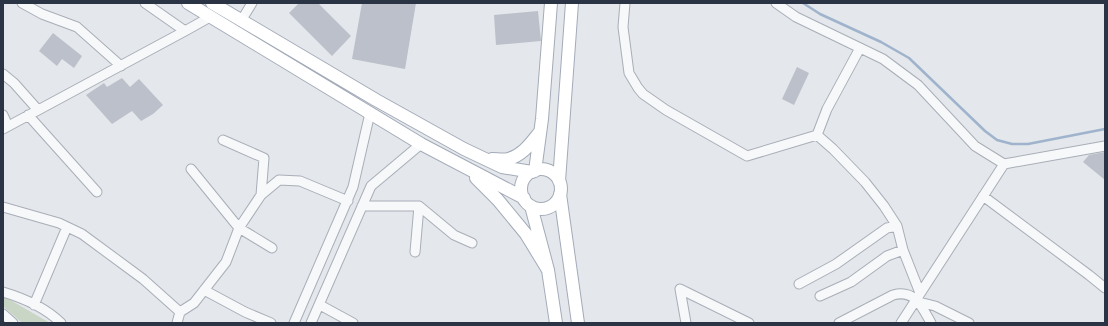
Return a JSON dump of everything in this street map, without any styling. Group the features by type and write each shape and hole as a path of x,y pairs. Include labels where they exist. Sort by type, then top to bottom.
{"main road":[{"path":"188,3 421,144 527,202 543,209 548,208 554,204 560,194"},
{"path":"212,3 376,100 483,159 502,166 533,171 544,170 555,175 561,185 560,194 578,323"},
{"path":"551,3 540,132 533,171 527,176 522,186 548,270 556,323"},
{"path":"559,181 572,3"},
{"path":"483,159 508,160 529,146 540,132"},
{"path":"466,168 498,200 526,234 548,270"}],"street":[{"path":"22,3 42,14 77,28 121,66"},
{"path":"145,3 185,31"},
{"path":"241,21 252,3"},
{"path":"625,3 623,27 629,73 643,94 666,110 747,156 817,135"},
{"path":"776,3 796,17 882,59 918,85 975,146 1004,164 1105,146"},
{"path":"3,115 6,127 121,66 210,16"},
{"path":"817,135 827,109 860,48"},
{"path":"3,74 14,83 38,110"},
{"path":"294,323 354,187 370,113"},
{"path":"28,115 97,192"},
{"path":"817,135 865,182 884,206 897,226 918,298 931,323"},
{"path":"223,140 264,158 261,195"},
{"path":"311,323 371,186 421,144"},
{"path":"902,323 1004,164"},
{"path":"191,169 239,228 272,248"},
{"path":"177,323 180,312 194,303 226,262 239,228 261,195 279,180 300,181 348,201"},
{"path":"983,196 1090,275 1105,288"},
{"path":"362,206 419,206 454,235 472,243"},
{"path":"415,252 419,206"},
{"path":"5,209 59,223 82,234 143,279 180,312"},
{"path":"799,284 836,264 887,228 897,226"},
{"path":"34,305 67,227"},
{"path":"820,296 851,282 887,256 903,250"},
{"path":"686,323 680,289 749,323"},
{"path":"204,290 245,312 271,323"},
{"path":"3,292 34,305 55,317 61,323"},
{"path":"838,323 893,295 900,294 906,294 918,298 969,323"},
{"path":"320,305 353,323"},
{"path":"3,314 13,323"}],"green space":[{"path":"3,296 50,323 22,323 3,306"}],"building":[{"path":"299,3 318,3 351,36 332,56 289,13"},
{"path":"362,3 416,3 405,69 352,59"},
{"path":"538,11 541,41 496,45 494,15"},
{"path":"53,33 82,56 74,68 62,59 57,66 39,51"},
{"path":"797,67 809,73 794,105 782,99"},
{"path":"122,78 130,87 139,79 163,105 153,114 141,121 132,111 112,124 86,95 104,83 107,87"},
{"path":"1105,152 1105,180 1083,162 1089,155"}],"waterway":[{"path":"803,3 820,14 881,42 909,58 985,131 997,140 1012,144 1028,144 1105,129"}]}
